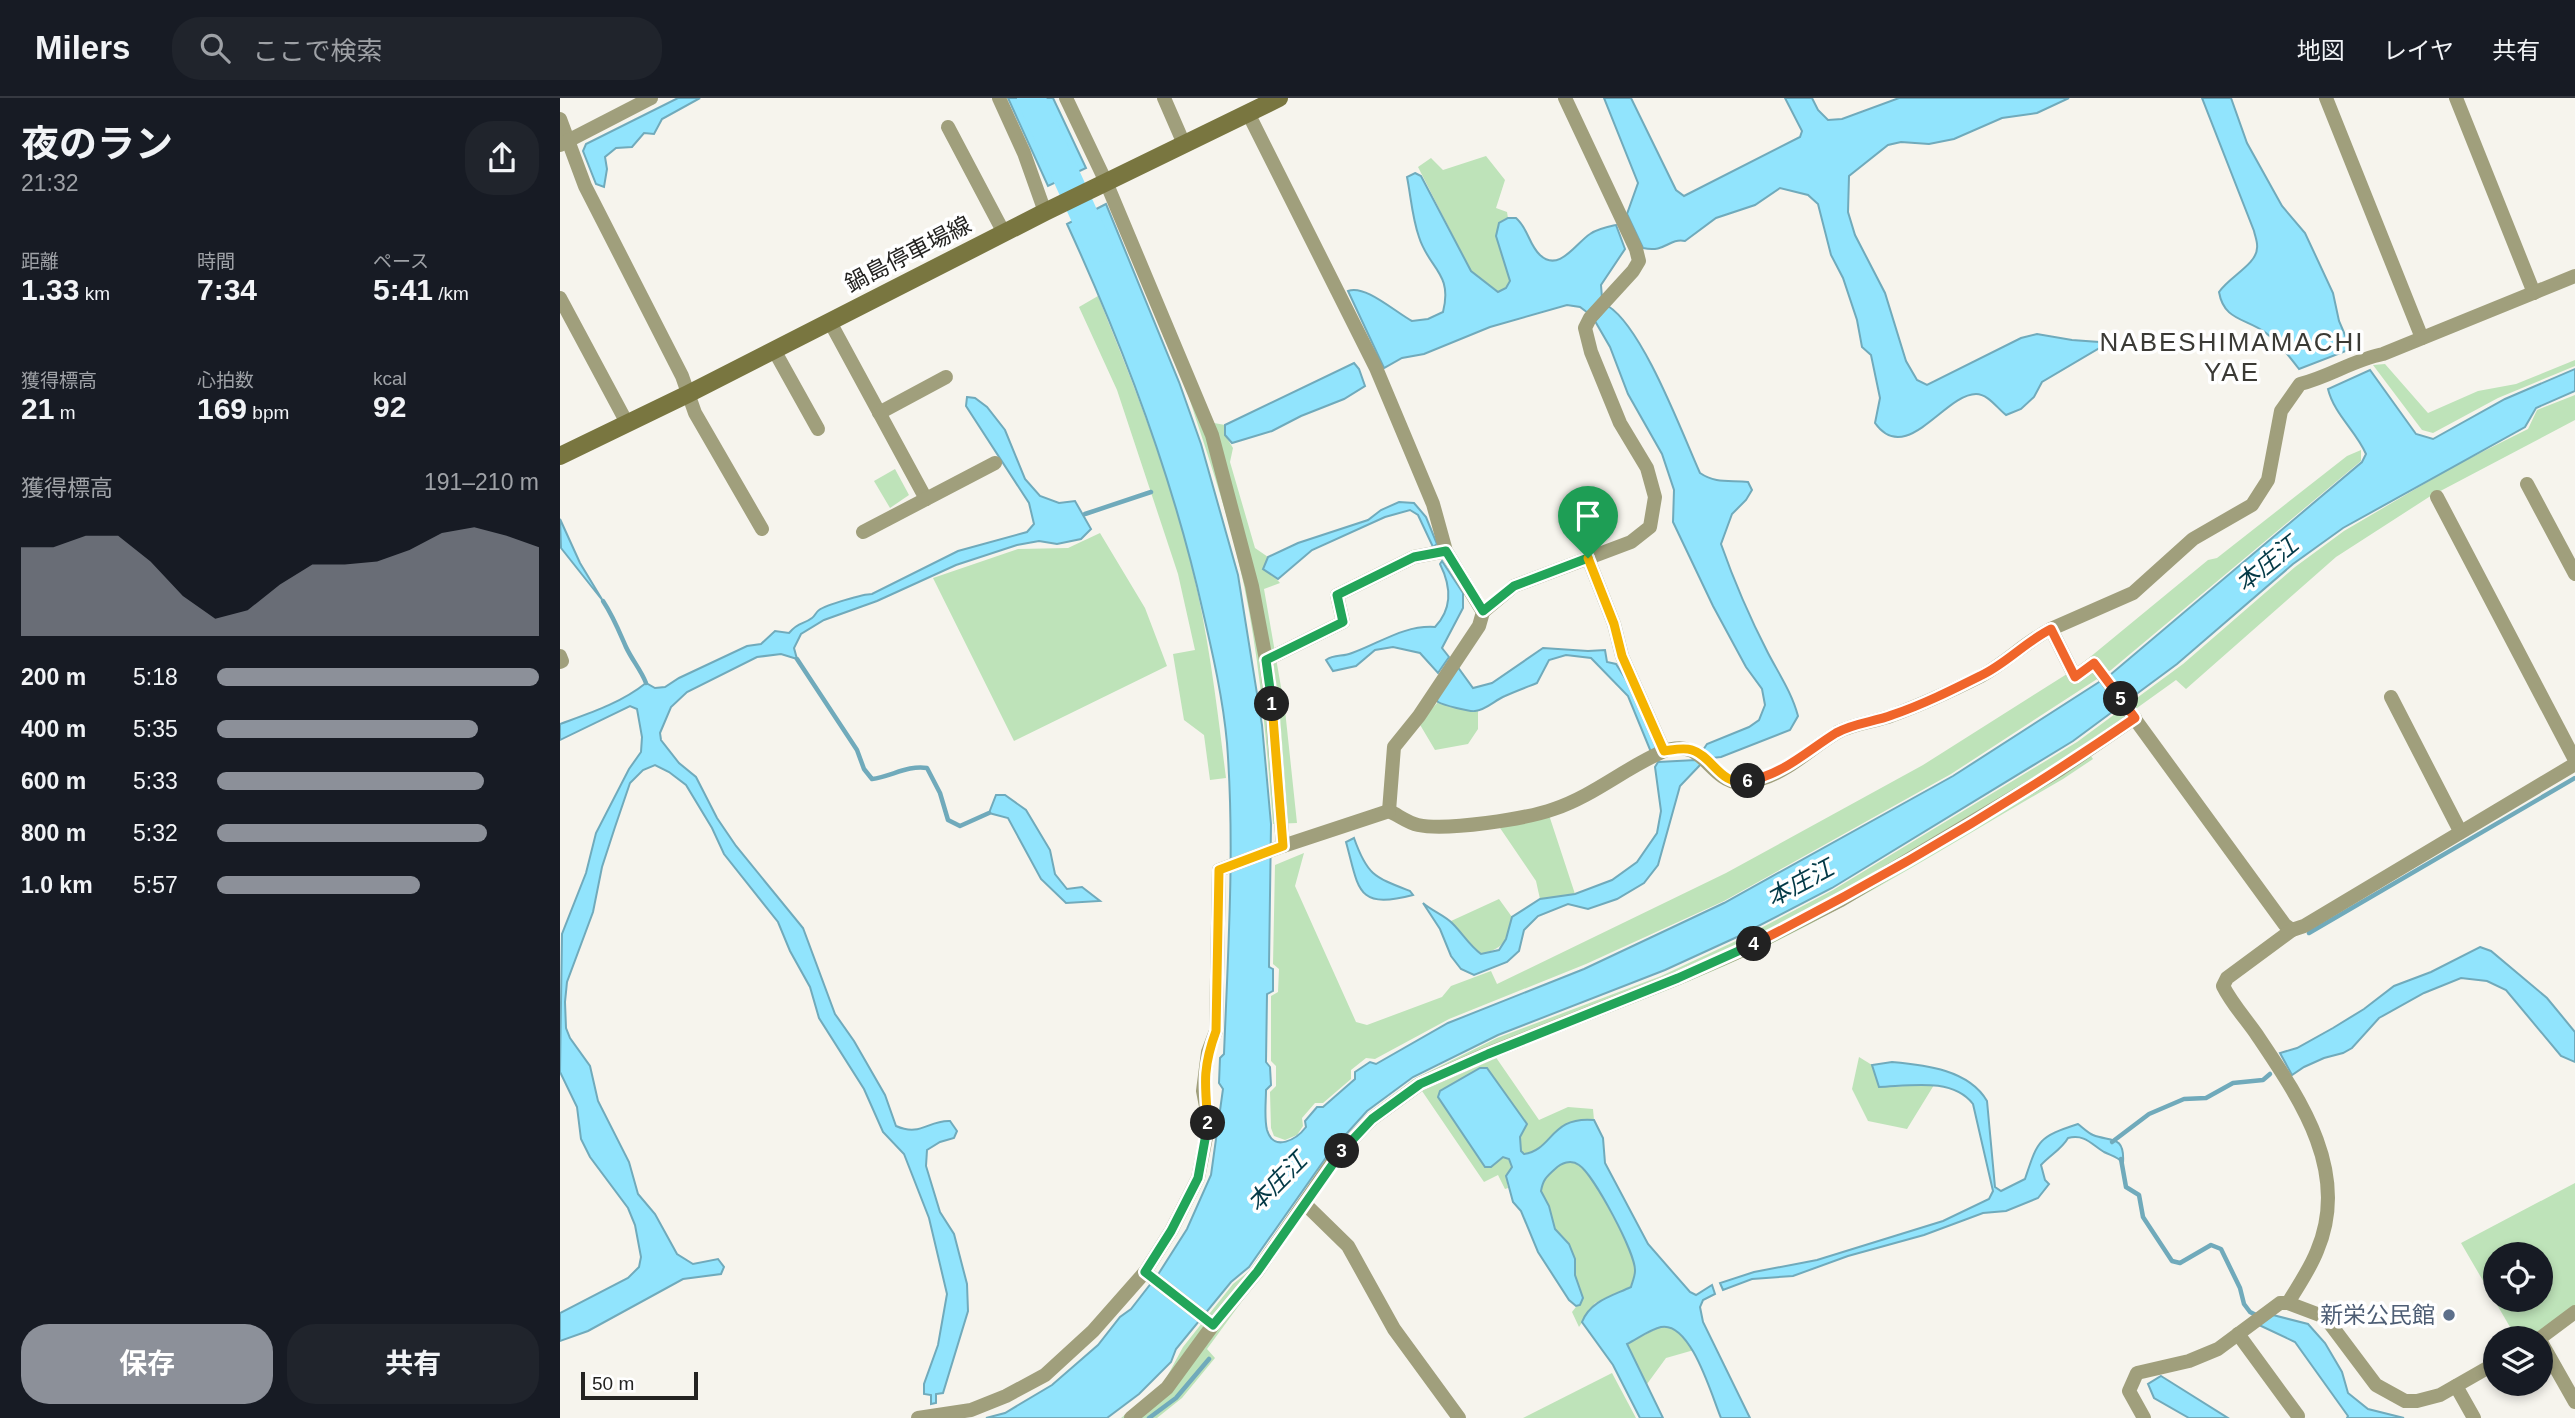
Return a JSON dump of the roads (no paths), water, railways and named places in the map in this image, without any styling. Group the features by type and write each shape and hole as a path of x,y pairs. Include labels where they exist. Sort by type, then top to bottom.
{"main road":[{"name":"鍋島停車場線","path":"560,456 1184,144 1253,106 1279,98"}],"street":[{"path":"564,142 651,98"},
{"path":"999,98 1024,153 1045,212"},
{"path":"1066,98 1106,182 1212,435 1252,586 1266,660 1283,846"},
{"path":"1164,98 1184,144"},
{"path":"1389,811 1394,747 1419,716 1479,626 1483,611 1514,586 1631,541 1650,527 1655,496 1647,468 1620,423 1591,352 1585,328 1590,318 1639,261 1636,249 1565,98"},
{"path":"2326,98 2421,338"},
{"path":"2456,98 2534,293"},
{"path":"1253,106 1376,368 1433,504 1446,551 1483,611"},
{"path":"560,119 564,142 681,376 695,413 762,529"},
{"path":"948,127 1004,233"},
{"path":"918,1418 971,1410 1006,1396 1045,1375 1093,1331 1145,1272 1171,1231 1198,1178 1209,1122 1203,1091 1208,1052 1216,1031 1219,870 1389,811 1417,825 1464,825 1555,809 1664,751 1688,748 1697,752 1725,777 1740,783 1762,778 1794,764 1837,733 1892,715 1981,676 2006,662 2034,637 2133,593 2193,539 2252,505 2268,480 2281,411 2300,384 2313,381 2362,358 2383,354 2575,276"},
{"path":"560,298 627,423"},
{"path":"830,322 926,499"},
{"path":"774,350 818,429"},
{"path":"879,413 946,377"},
{"path":"863,532 995,463"},
{"path":"2527,484 2575,574"},
{"path":"2288,1303 2317,1251 2326,1220 2328,1187 2325,1161 2309,1120 2223,986 2227,978 2292,930 2304,926 2575,762 2437,497"},
{"path":"1266,660 1343,622 1337,595 1414,557 1446,551"},
{"path":"1588,558 1614,624 1622,656 1664,751"},
{"path":"2051,629 2075,677 2094,663 2285,925 2292,930"},
{"path":"560,656 560,662"},
{"path":"2391,697 2460,831"},
{"path":"1131,1418 1167,1388 1213,1325 1257,1272 1336,1157 1372,1119 1420,1084 1690,973 1747,948 1841,900 2059,770 2135,718"},
{"path":"1305,1204 1348,1246 1394,1329 1459,1418"},
{"path":"1145,1272 1213,1325"},
{"path":"2144,1418 2129,1391 2137,1373 2189,1361 2218,1349 2280,1303 2288,1303 2325,1317 2376,1385 2405,1401 2440,1395 2483,1370"},
{"path":"2553,1330 2575,1312"},
{"path":"2238,1334 2298,1416"},
{"path":"2553,1363 2575,1402"},
{"path":"2456,1386 2474,1418"}],"water":[{"path":"678,98 700,98 662,119 654,134 644,133 632,147 616,148 605,157 607,169 604,187 596,184 583,151 586,144"},
{"path":"1008,98 1053,98 1086,168 1048,186"},
{"path":"1604,98 1631,98 1676,190 1684,196 1800,137 1802,131 1785,98 1812,98 1818,110 1828,120 1842,119 1899,98 2069,98 2037,113 2002,118 1954,139 1929,144 1901,142 1888,145 1849,176 1848,212 1855,235 1885,293 1906,361 1917,380 1927,385 2021,338 2037,334 2099,342 2101,347 2042,382 2034,397 2021,409 2006,415 1988,399 1976,394 1964,397 1912,433 1899,437 1887,434 1875,423 1880,398 1871,355 1862,347 1857,320 1843,278 1831,255 1818,204 1808,195 1780,188 1755,205 1716,218 1685,241 1657,249 1643,248 1627,214 1638,183"},
{"path":"2202,98 2231,98 2247,143 2282,206 2305,233 2333,293 2339,321 2351,349 2299,369 2271,337 2226,309 2219,292 2252,260 2257,244"},
{"path":"1415,173 1421,176 1471,271 1498,292 1506,288 1510,281 1496,236 1499,223 1508,218 1516,218 1536,251 1547,260 1554,261 1567,255 1593,232 1616,225 1625,249 1601,285 1602,298 1588,313 1580,307 1567,305 1490,327 1424,354 1402,358 1384,368 1348,291 1363,291 1412,321 1428,319 1443,312 1445,288 1423,248 1415,222 1407,177"},
{"name":"本庄江","path":"1106,204 1179,382 1201,444 1238,575 1262,725 1271,824 1269,967 1273,969 1273,991 1267,994 1266,1062 1270,1067 1271,1085 1266,1090 1265,1115 1270,1137 1280,1142 1286,1142 1302,1132 1306,1127 1305,1121 1317,1107 1323,1107 1355,1079 1355,1072 1370,1062 1376,1064 1448,1023 1584,969 1724,903 1953,776 2110,675 2362,462 2366,454 2335,406 2328,389 2370,370 2416,434 2433,439 2505,399 2575,369 2575,391 2536,408 2525,427 2343,528 2293,564 2177,664 2073,741 1832,888 1737,937 1665,970 1498,1035 1413,1077 1367,1111 1330,1152 1249,1267 1231,1282 1176,1349 1171,1362 1139,1394 1107,1418 986,1418 1005,1413 1052,1385 1098,1345 1159,1273 1187,1229 1211,1175 1223,1089 1219,1083 1220,1058 1224,1054 1231,860 1225,727 1203,612 1162,463 1128,367 1067,224"},
{"path":"1608,306 1635,336 1648,358 1700,473 1717,480 1748,482 1752,490 1732,514 1721,544 1749,613 1789,691 1798,716 1790,730 1721,757 1712,758 1703,750 1707,744 1749,727 1759,720 1765,705 1762,689 1746,667 1713,606 1673,522 1674,490 1662,454 1628,394 1610,347 1595,321"},
{"path":"1354,363 1365,386 1344,399 1272,431 1232,443 1225,435 1225,425"},
{"path":"967,397 975,398 987,407 1005,430 1025,479 1040,496 1059,503 1075,501 1091,529 1081,539 1057,544 1039,541 1017,545 956,565 877,601 824,620 801,634 794,648 797,659 781,654 757,657 687,692 671,707 660,733 661,740 679,763 696,777 717,818 736,846 803,928 835,1014 885,1095 896,1126 912,1130 950,1121 957,1131 954,1138 927,1150 926,1166 940,1212 954,1234 967,1284 968,1311 943,1393 936,1394 936,1403 931,1404 931,1395 924,1394 924,1384 938,1345 947,1294 929,1218 904,1154 883,1132 864,1089 819,1018 810,987 778,922 724,854 686,785 655,765 643,770 630,783 615,827 602,867 593,912 567,982 566,1028 590,1066 598,1101 629,1162 638,1194 655,1214 677,1254 693,1264 718,1259 724,1267 721,1274 683,1279 588,1331 560,1341 560,1313 628,1278 639,1267 641,1257 635,1225 628,1208 590,1157 581,1139 577,1107 560,1072 562,934 586,873 596,833 629,769 641,752 642,737 637,709 630,706 560,740 560,724 616,702 646,683 655,688 665,687 747,646 761,644 775,631 789,633 823,608 872,594 958,551 1027,532 1034,524 1029,503 966,406"},
{"path":"1399,502 1414,503 1426,517 1437,544 1433,547 1418,515 1410,510 1385,517 1312,550 1278,579 1263,569 1268,557 1298,543 1368,520 1381,510"},
{"path":"560,519 580,563 603,601 561,548"},
{"path":"1442,561 1463,593 1463,608 1442,648 1449,657 1438,673 1420,653 1393,647 1375,650 1356,666 1333,671 1326,660 1329,658 1352,653 1402,632 1435,627 1445,612 1448,597 1440,564"},
{"path":"1543,648 1605,650 1607,662 1616,664 1634,692 1658,746 1651,752 1628,696 1591,658 1566,655 1549,660 1537,683 1479,710 1457,708 1436,699 1457,666 1473,688 1492,683"},
{"path":"1696,760 1701,764 1680,786 1658,865 1644,883 1617,899 1588,909 1568,904 1538,916 1524,930 1519,951 1507,962 1474,975 1461,969 1451,956 1440,929 1423,903 1450,921 1481,954 1499,950 1506,939 1512,917 1540,899 1575,894 1612,880 1637,862 1657,833 1661,811 1655,767 1658,762"},
{"path":"996,795 1005,795 1026,810 1050,850 1055,874 1067,889 1082,887 1100,901 1066,903 1041,879 1008,818 989,813"},
{"path":"1354,838 1363,860 1373,873 1413,895 1380,900 1363,892 1346,842"},
{"path":"2480,947 2491,951 2547,998 2575,1032 2575,1062 2561,1056 2506,990 2487,981 2461,978 2424,993 2379,1018 2352,1048 2304,1067 2292,1075 2280,1053 2297,1048 2333,1028 2394,986 2431,972"},
{"path":"1892,1062 1946,1071 1969,1082 1979,1091 1987,1101 1995,1187 2001,1191 2025,1179 2041,1142 2078,1124 2093,1135 2119,1143 2122,1147 2123,1163 2083,1139 2068,1138 2041,1165 2045,1180 2049,1184 2038,1198 2006,1211 1983,1213 1924,1235 1848,1256 1793,1276 1752,1279 1723,1290 1720,1283 1754,1272 1817,1260 1943,1221 1989,1199 1993,1191 1973,1104 1964,1095 1942,1086 1879,1087 1872,1065"},
{"path":"1480,1068 1487,1068 1527,1124 1520,1137 1521,1151 1524,1154 1534,1151 1569,1123 1594,1120 1603,1138 1605,1163 1648,1244 1690,1292 1696,1295 1712,1285 1715,1294 1703,1300 1700,1307 1703,1322 1750,1418 1721,1418 1691,1348 1672,1328 1661,1327 1627,1344 1663,1418 1640,1418 1613,1365 1582,1322 1596,1304 1631,1287 1635,1273 1622,1233 1604,1198 1579,1165 1573,1162 1563,1164 1545,1179 1541,1191 1549,1206 1555,1229 1569,1244 1575,1259 1575,1275 1583,1298 1580,1305 1576,1306 1569,1300 1538,1252 1521,1211 1513,1202 1506,1176 1512,1167 1509,1159 1503,1157 1491,1167 1485,1167 1438,1097 1440,1091"},
{"path":"2273,1315 2308,1324 2325,1343 2342,1372 2348,1393 2368,1409 2404,1418 2347,1418 2295,1342 2259,1325"},
{"path":"2161,1376 2228,1418 2189,1418 2154,1398 2148,1384"}],"waterway":[{"path":"1031,98 1099,248"},
{"path":"1085,514 1151,492"},
{"path":"603,601 646,683"},
{"path":"797,659 857,750 864,769 872,779 913,768 927,768 940,793 948,820 960,826 989,813"},
{"path":"2309,933 2575,778"},
{"path":"2112,1142 2149,1114 2184,1099 2206,1098 2233,1083 2263,1080 2270,1074"},
{"path":"2121,1159 2126,1187 2139,1195 2143,1217 2172,1261 2180,1263 2211,1245 2221,1249 2240,1288 2244,1304 2250,1312 2258,1316"},
{"path":"1149,1418 1176,1398 1209,1359"}],"place":[{"name":"新栄公民館","path":"2449,1315"}],"district":[{"name":"NABESHIMAMACHI YAE","path":"2232,357"}]}
